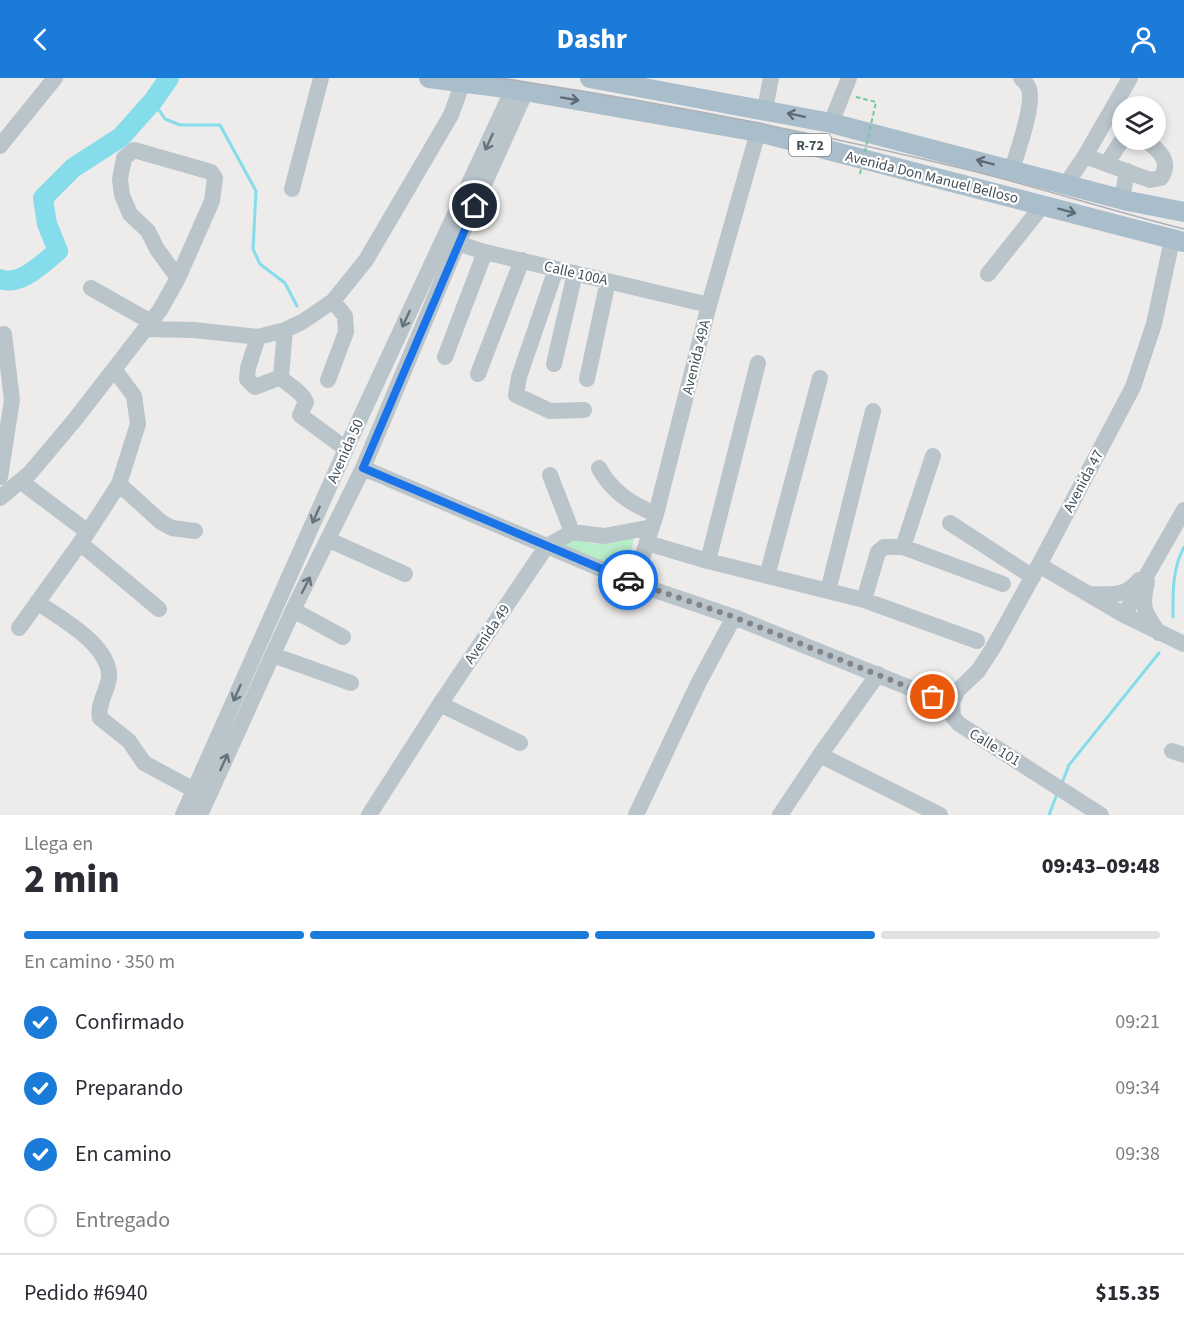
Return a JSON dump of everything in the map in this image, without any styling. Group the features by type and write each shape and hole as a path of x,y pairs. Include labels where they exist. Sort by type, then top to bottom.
{"main road":[{"name":"Avenida Don Manuel Belloso","path":"429,78 520,90 758,132 1178,241"},
{"name":"Avenida Don Manuel Belloso","path":"590,78 831,123 1122,199 1184,212"}],"street":[{"path":"2,140 55,78"},
{"path":"292,189 321,78"},
{"path":"765,109 771,78"},
{"path":"1012,170 1029,109 1029,87 1021,78"},
{"path":"1124,96 1130,78"},
{"path":"91,288 148,326 258,337 285,330 302,322 333,301 366,260 451,115 463,82"},
{"path":"831,123 846,86"},
{"name":"Avenida 50","path":"183,815 346,449 451,241 520,90"},
{"path":"1066,184 1112,123"},
{"name":"Avenida 49A","path":"634,583 651,528 709,305 758,132"},
{"path":"0,498 30,473 73,422 160,310 178,278 212,201 215,178 211,172 134,150 124,158 120,179 122,195 130,214 148,231 157,249 178,278"},
{"path":"1107,163 1115,150"},
{"path":"1155,206 1166,165 1159,150"},
{"path":"1085,156 1150,180 1161,178"},
{"path":"1122,199 1127,171"},
{"path":"988,274 1043,205"},
{"name":"Avenida 50","path":"200,815 293,610 363,468 451,241"},
{"name":"Calle 100A","path":"451,241 485,252 709,305"},
{"name":"Avenida 47","path":"952,702 958,690 978,672 1036,571 1133,387 1178,241"},
{"path":"445,357 485,252"},
{"path":"478,374 522,260"},
{"path":"556,269 519,377 516,395 550,411 584,410"},
{"path":"554,364 575,273"},
{"path":"587,379 608,281"},
{"path":"328,380 346,332 345,316 333,301"},
{"path":"281,377 285,330"},
{"path":"0,477 12,400 4,334"},
{"path":"258,337 248,368 247,379 255,387 281,377"},
{"path":"708,561 758,363"},
{"path":"19,628 84,538 119,484 138,424 134,396 114,369"},
{"path":"281,377 302,393 306,402 300,415 302,418 346,449"},
{"path":"767,576 820,378"},
{"path":"828,591 873,411"},
{"path":"903,548 933,456"},
{"path":"363,468 634,583 734,617 933,697 952,702"},
{"path":"599,468 607,482 631,502 651,528 708,561 864,600 977,641"},
{"path":"550,475 572,532 604,536 651,528"},
{"path":"20,481 159,609"},
{"path":"119,484 161,522 172,528 195,531"},
{"path":"1124,615 1184,510"},
{"path":"950,523 1036,571 1089,594 1159,634 1184,645"},
{"name":"Avenida 49","path":"369,815 440,704 546,547 572,532"},
{"path":"329,540 405,574"},
{"path":"864,600 878,552 884,547 903,548 1004,584"},
{"path":"1089,594 1120,594 1131,590 1143,576 1147,575"},
{"path":"1147,575 1143,601 1150,620 1159,634"},
{"path":"37,602 93,642 104,658 109,675 106,691 100,704 100,718 129,741 144,763 194,790"},
{"path":"293,610 343,637"},
{"path":"636,815 699,682 734,617"},
{"path":"273,655 351,683"},
{"path":"780,815 878,675"},
{"name":"Calle 101","path":"952,702 953,717 959,724 1101,815"},
{"path":"440,704 520,743"},
{"path":"820,755 940,815"}],"path":[{"path":"846,86 876,102 860,174"}],"green space":[{"path":"568,538 596,544 634,538 627,573 563,547"}],"waterway":[{"path":"0,279 8,281 23,277 58,251 47,224 43,198 73,168 121,137 153,101 169,78"},
{"path":"153,101 165,119 180,125 220,125 256,191 253,249 260,264 285,283 297,306"},
{"path":"1173,617 1175,573 1184,547"},
{"path":"1062,783 1069,765 1159,653"},
{"path":"1049,815 1057,794"}],"tram line":[{"path":"497,78 675,107 852,143 996,177 1184,229"}],"way so far":[{"path":"628,580 734,617 933,697"}],"route":[{"path":"475,206 363,468 628,580"}]}
